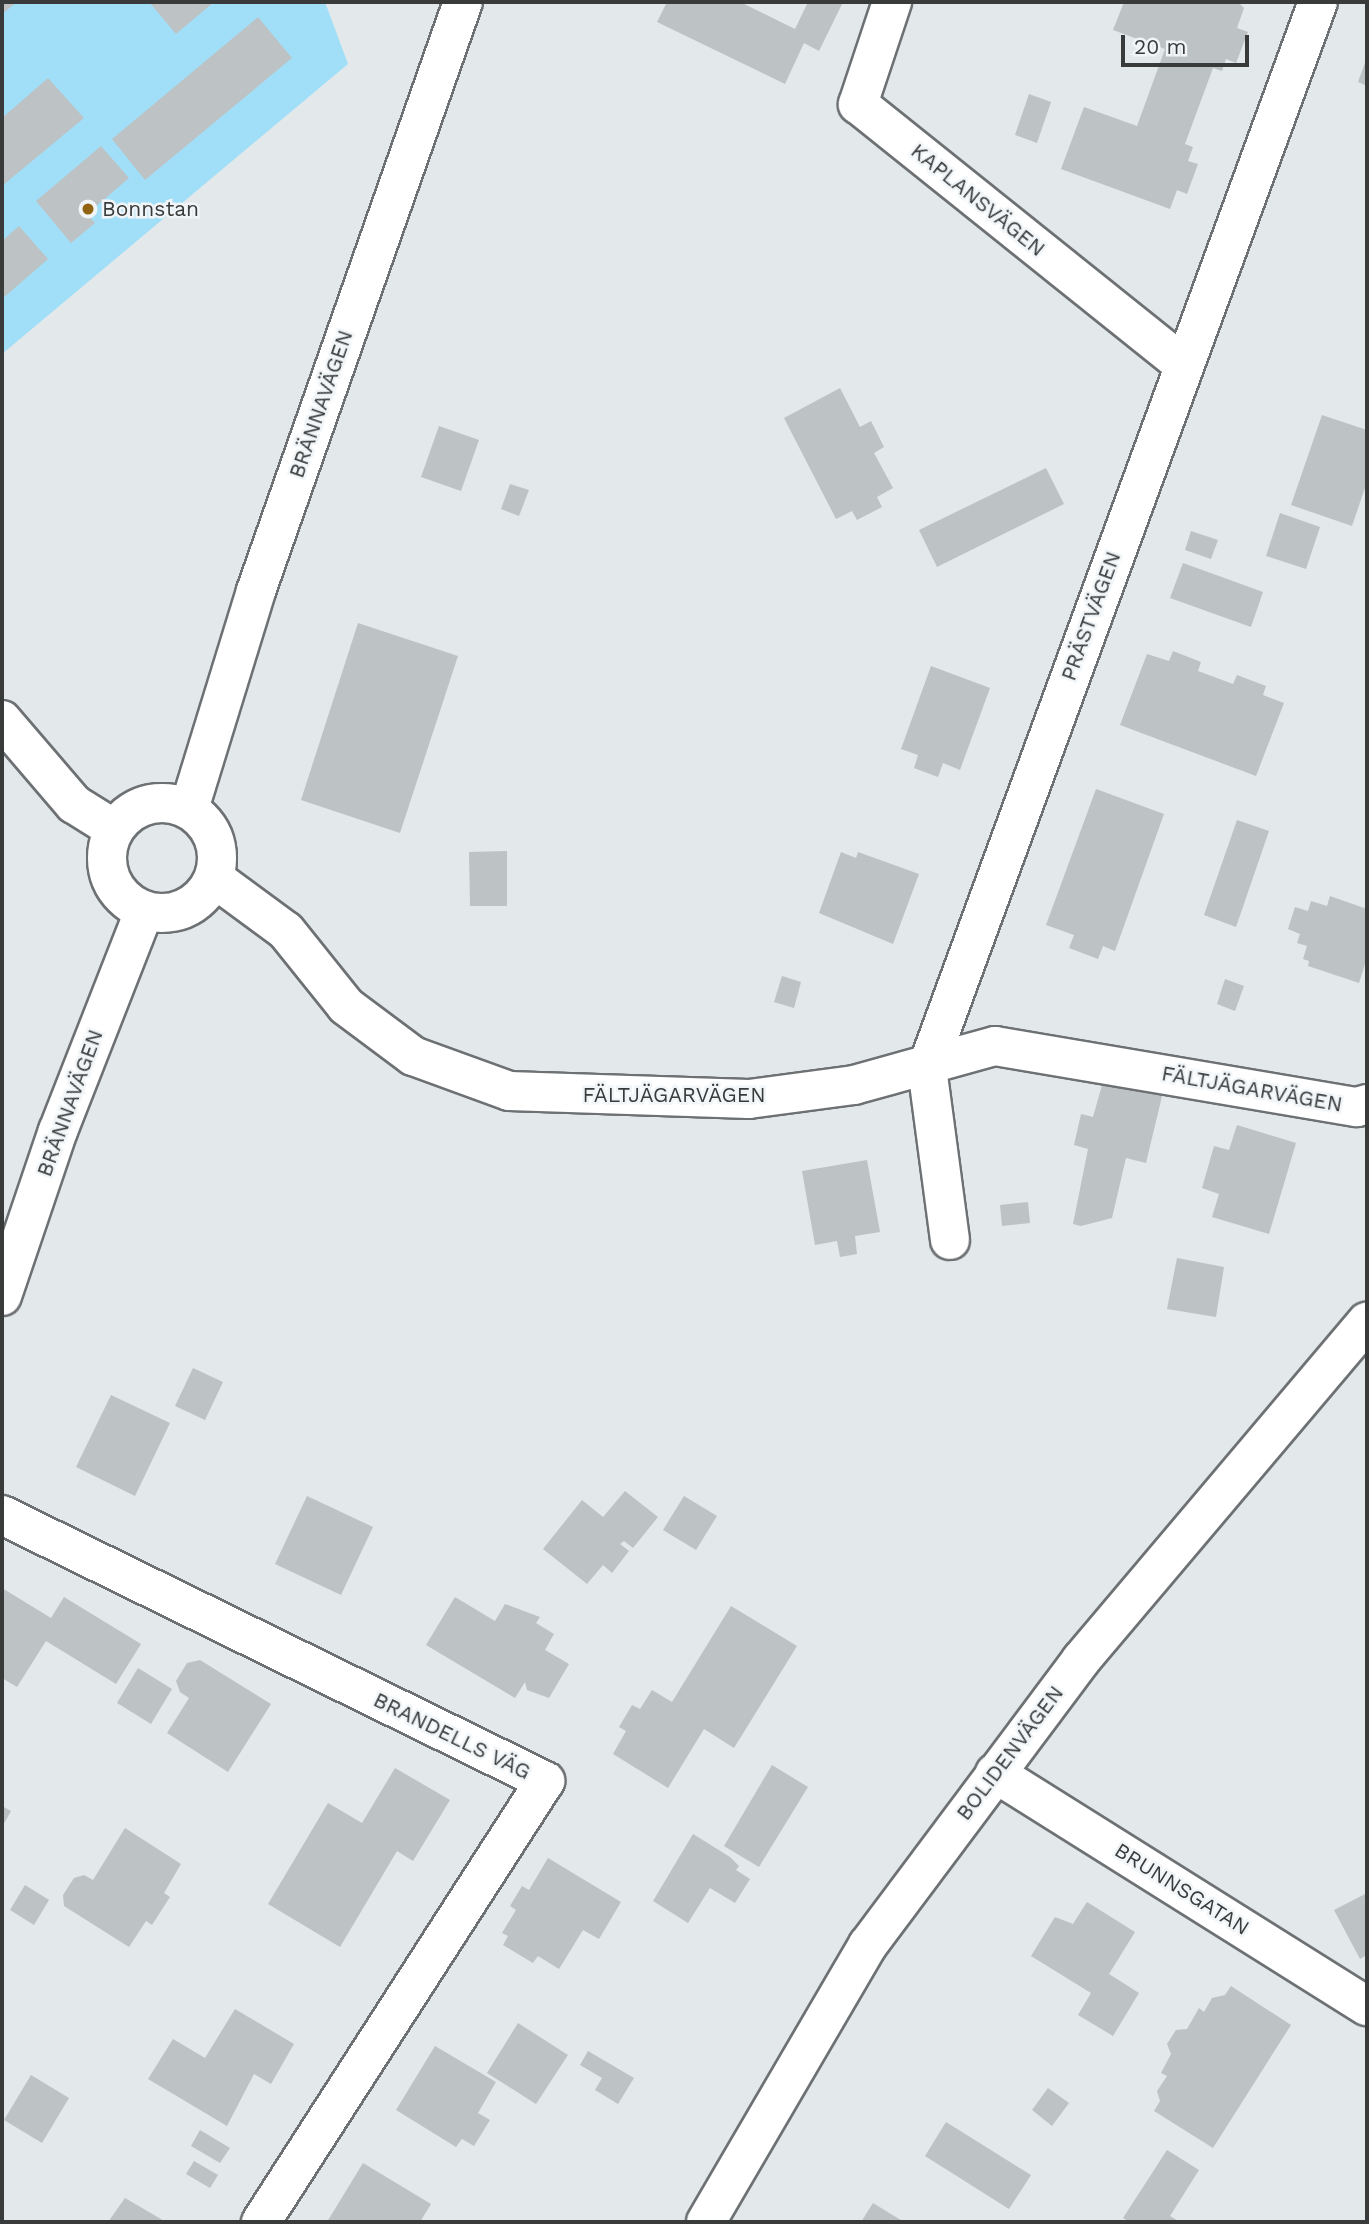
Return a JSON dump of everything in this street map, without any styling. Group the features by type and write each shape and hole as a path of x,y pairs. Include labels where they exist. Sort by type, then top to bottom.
{"street":[{"name":"BRÄNNAVÄGEN","path":"189,809 260,579 463,2"},
{"name":"KAPLANSVÄGEN","path":"892,2 858,104 1182,364"},
{"name":"PRÄSTVÄGEN","path":"950,1240 927,1068 1182,364 1318,2"},
{"path":"2,720 74,804 114,829"},
{"path":"151,804 189,809 211,831 218,862 214,878 191,906 173,913 144,911 118,892 109,877 106,860 114,829 136,809 151,804"},
{"name":"FÄLTJÄGARVÄGEN","path":"214,878 286,931 346,1006 413,1056 509,1091 749,1099 854,1084 927,1068 995,1046 1357,1107 1367,1104"},
{"name":"BRÄNNAVÄGEN","path":"2,1296 58,1131 144,911"},
{"name":"BOLIDENVÄGEN","path":"706,2222 868,1945 1081,1660 1367,1322"},
{"name":"BRANDELLS VÄG","path":"2,1515 545,1781 261,2222"},
{"name":"BRUNNSGATAN","path":"995,1773 1367,2006"}],"shaded area":[{"name":"Bonnstan","path":"2,2 325,2 348,64 2,354"}],"building":[{"path":"2,2 17,2 2,14"},
{"path":"149,2 214,2 176,34"},
{"path":"667,2 740,2 795,29 808,2 843,2 819,51 804,43 785,84 657,22"},
{"path":"1124,2 1238,2 1244,8 1237,28 1248,32 1236,63 1226,59 1222,71 1213,68 1185,144 1193,147 1188,161 1198,164 1187,194 1177,190 1170,209 1061,169 1084,107 1137,126 1165,49 1113,30"},
{"path":"258,17 292,58 145,180 112,139"},
{"path":"1367,57 1367,86 1358,82"},
{"path":"48,78 84,118 2,186 2,118"},
{"path":"1029,94 1051,102 1037,143 1015,135"},
{"path":"101,146 129,178 87,214 95,223 71,243 36,201"},
{"path":"19,226 48,259 2,299 2,241"},
{"path":"840,388 860,427 871,421 884,447 874,453 893,488 877,497 882,507 857,520 852,511 836,519 784,418"},
{"path":"1322,415 1367,430 1367,482 1352,526 1291,505"},
{"path":"439,426 479,440 461,491 421,477"},
{"path":"1046,468 1064,504 937,567 919,530"},
{"path":"510,484 529,490 519,516 501,509"},
{"path":"1280,513 1320,527 1306,569 1266,556"},
{"path":"1191,531 1218,540 1211,559 1185,550"},
{"path":"1183,563 1263,592 1251,627 1170,598"},
{"path":"358,623 458,656 400,833 301,800"},
{"path":"1173,651 1201,662 1198,671 1233,684 1237,675 1266,686 1263,695 1284,703 1256,776 1120,725 1147,654 1169,661"},
{"path":"931,666 990,688 960,770 943,763 938,777 914,768 918,755 901,749"},
{"path":"1096,789 1164,814 1115,951 1103,946 1098,959 1069,948 1074,935 1046,925"},
{"path":"1237,820 1269,831 1236,927 1204,915"},
{"path":"507,851 507,906 470,906 469,852"},
{"path":"841,852 856,858 858,852 919,874 893,944 819,913"},
{"path":"1330,896 1367,909 1367,958 1359,983 1308,966 1309,961 1303,959 1307,946 1297,943 1300,934 1288,929 1295,907 1308,911 1311,901 1327,906"},
{"path":"782,976 801,982 794,1008 774,1002"},
{"path":"1225,979 1244,986 1235,1011 1217,1004"},
{"path":"1104,1078 1163,1092 1146,1163 1126,1158 1112,1218 1081,1226 1073,1224 1088,1149 1074,1145 1081,1114 1093,1117"},
{"path":"1237,1125 1296,1143 1269,1234 1212,1217 1219,1194 1202,1188 1214,1146 1229,1150"},
{"path":"867,1160 880,1232 855,1236 857,1254 840,1257 837,1241 815,1245 802,1171"},
{"path":"1028,1202 1030,1223 1002,1226 1000,1205"},
{"path":"1177,1258 1224,1267 1216,1317 1167,1309"},
{"path":"193,1368 223,1382 205,1420 175,1406"},
{"path":"111,1395 170,1423 135,1496 76,1467"},
{"path":"625,1491 658,1517 633,1548 624,1541 620,1544 629,1551 612,1573 603,1565 587,1584 543,1549 582,1500 603,1517"},
{"path":"307,1496 373,1527 341,1595 275,1564"},
{"path":"684,1496 717,1516 696,1550 663,1530"},
{"path":"2,1588 51,1618 64,1597 141,1644 116,1684 46,1641 17,1687 2,1678"},
{"path":"455,1597 495,1621 505,1604 540,1617 536,1623 554,1634 545,1650 569,1664 549,1698 527,1690 525,1682 515,1698 426,1645"},
{"path":"731,1606 797,1646 734,1748 704,1729 668,1788 613,1754 626,1731 619,1727 632,1705 640,1709 652,1690 672,1702"},
{"path":"200,1660 271,1704 228,1772 167,1733 189,1698 180,1692 176,1681 187,1663"},
{"path":"138,1668 172,1689 151,1724 117,1703"},
{"path":"772,1765 808,1787 759,1867 724,1846"},
{"path":"395,1768 450,1800 413,1861 397,1851 340,1947 268,1904 328,1803 362,1823"},
{"path":"2,1806 11,1811 2,1827"},
{"path":"125,1828 181,1864 164,1893 170,1897 152,1925 146,1921 129,1947 64,1906 63,1895 74,1878 84,1875 93,1880"},
{"path":"693,1834 730,1857 739,1866 736,1870 750,1879 735,1903 710,1888 688,1923 653,1901"},
{"path":"548,1858 621,1902 599,1939 583,1930 559,1969 538,1956 533,1963 503,1945 508,1936 502,1933 516,1910 510,1906 522,1886 529,1890"},
{"path":"25,1885 49,1900 34,1925 10,1910"},
{"path":"1367,1893 1367,1955 1360,1959 1334,1910"},
{"path":"1087,1902 1135,1932 1109,1974 1139,1993 1113,2036 1078,2015 1091,1993 1031,1956 1055,1917 1073,1924"},
{"path":"1231,1986 1291,2025 1213,2148 1154,2111 1160,2101 1157,2091 1167,2076 1161,2073 1171,2054 1167,2044 1176,2030 1187,2029 1199,2008 1204,2012 1212,1998 1225,1995"},
{"path":"235,2009 294,2044 271,2084 254,2074 227,2126 148,2079 173,2039 205,2058"},
{"path":"518,2023 568,2055 536,2104 487,2073"},
{"path":"435,2046 496,2082 478,2113 490,2120 474,2146 462,2139 456,2147 396,2110"},
{"path":"588,2051 634,2078 618,2104 595,2090 602,2078 580,2065"},
{"path":"31,2075 69,2098 42,2143 4,2120"},
{"path":"1048,2088 1069,2103 1052,2126 1032,2110"},
{"path":"946,2122 1031,2175 1009,2209 925,2156"},
{"path":"200,2130 230,2148 220,2163 191,2146"},
{"path":"1167,2150 1199,2170 1170,2216 1180,2222 1130,2222 1123,2218"},
{"path":"194,2161 218,2175 210,2188 186,2174"},
{"path":"363,2163 431,2204 420,2222 327,2222"},
{"path":"125,2198 166,2222 108,2222"},
{"path":"873,2203 904,2222 861,2222"}],"place":[{"name":"Bonnstan","path":"88,209"}]}
